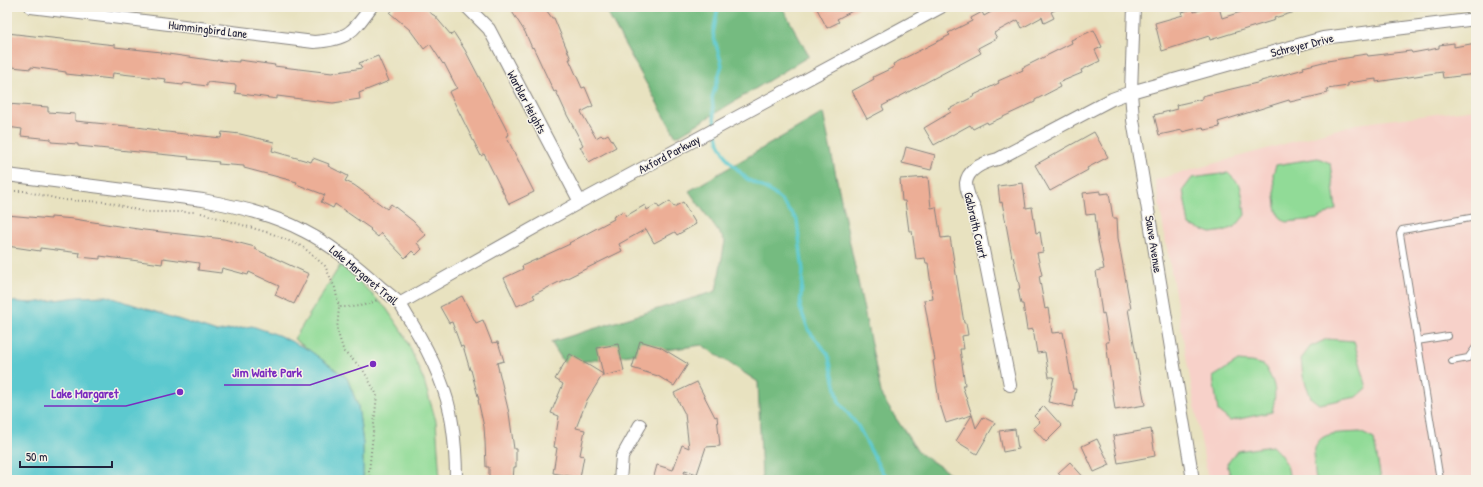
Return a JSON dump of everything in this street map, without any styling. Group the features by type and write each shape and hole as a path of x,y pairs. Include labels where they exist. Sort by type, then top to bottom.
{"street":[{"name":"Hummingbird Lane","path":"31,7 314,42 340,39 350,33 371,7"},
{"name":"Warbler Heights","path":"467,7 489,29 580,202"},
{"name":"Axford Parkway","path":"400,304 580,202 941,7"},
{"name":"Sauve Avenue","path":"1134,7 1131,92 1133,120 1193,480"},
{"name":"Schreyer Drive","path":"1131,92 1323,38 1476,19"},
{"name":"Galbraith Court","path":"1010,385 975,210 966,182 970,174 981,164 998,159 1112,99 1131,92"},
{"name":"Lake Margaret Trail","path":"7,175 203,200 252,210 303,230 324,242 344,256 400,304 417,332 432,361 444,391 452,422 456,480"},
{"path":"620,480 622,457 640,426"}],"lane":[{"path":"1440,480 1400,234 1402,230 1476,217"},
{"path":"1417,341 1448,336"},
{"path":"1452,361 1468,358 1476,347"}],"path":[{"path":"7,191 24,191 63,200 108,202 144,212 198,212 273,234 303,247 325,266 335,288 339,307 337,330 344,352 362,368 377,395 369,472 370,480"},
{"path":"339,307 354,307 371,304 388,294"}],"shaded area":[{"path":"1476,109 1476,480 1208,480 1155,180 1356,124"}],"green space":[{"path":"604,7 782,7 809,56 676,137"},
{"path":"823,113 882,397 918,452 960,480 762,480 758,382 702,345 565,364 551,342 716,291 725,241 689,191"},
{"path":"1318,158 1330,163 1336,209 1317,219 1286,222 1279,216 1276,207 1273,174 1276,165"},
{"path":"1228,173 1240,185 1245,215 1236,226 1224,231 1211,233 1189,225 1183,190 1192,178"},
{"path":"341,264 386,308 405,336 424,381 436,421 440,480 363,480 363,444 358,406 347,378 294,339"},
{"path":"1327,339 1354,341 1367,388 1357,397 1319,404 1311,398 1303,376 1301,359 1310,347"},
{"path":"1238,361 1264,365 1273,383 1275,393 1272,412 1230,421 1218,411 1213,377"},
{"path":"1360,432 1374,439 1381,480 1317,480 1315,476 1314,451 1321,439 1327,435"},
{"path":"1272,446 1287,465 1289,480 1231,480 1227,464 1237,451"}],"water":[{"path":"107,296 217,332 252,326 278,335 309,350 347,378 358,406 363,444 363,480 7,480 7,301 31,303 78,297"}],"building":[{"path":"395,7 424,7 434,15 451,35 454,33 465,50 504,125 509,135 506,136 534,192 509,204 484,154 481,156 449,92 457,88 444,63 443,64 430,44 424,49 410,30 390,13"},
{"path":"509,7 544,7 552,18 554,18 571,59 569,59 582,88 585,87 593,106 581,112 596,138 601,135 603,137 608,134 616,147 589,162 580,147 583,145 556,91 554,92 533,47 532,48 525,32"},
{"path":"816,7 860,7 837,19 839,22 827,28"},
{"path":"1000,7 1061,7 1051,12 1054,18 1044,23 1042,17 1022,28 1018,20 994,33 997,38 978,48 981,53 882,106 884,110 867,119 852,91 874,79 873,77 894,67 893,64 950,35 948,33 972,21 971,18 982,12 984,16"},
{"path":"1210,7 1219,7 1222,18 1250,9 1250,7 1302,7 1302,10 1210,40 1209,36 1162,51 1155,23 1183,15 1182,12 1193,9 1194,12"},
{"path":"1094,30 1102,47 1095,50 1100,61 1081,70 1082,73 1058,83 1060,87 1035,100 1035,102 988,124 987,122 973,129 970,125 934,145 924,128 951,112 949,109 999,83 998,81 1023,70 1022,68 1072,43 1071,40"},
{"path":"7,33 115,45 115,47 161,52 217,61 239,62 239,60 332,73 362,68 359,63 378,56 389,81 359,93 360,99 333,103 277,96 277,99 235,93 236,85 207,82 207,86 184,83 183,85 165,83 166,79 113,73 112,79 66,74 66,72 31,67 31,69 12,67 12,65 7,64"},
{"path":"1454,43 1454,47 1476,43 1476,74 1443,78 1442,72 1376,82 1376,79 1348,83 1348,86 1327,89 1328,93 1290,102 1289,100 1218,122 1220,127 1204,130 1203,127 1159,135 1154,115 1177,109 1176,105 1202,99 1202,96 1261,82 1304,69 1303,67 1327,61 1367,54 1368,56 1411,51 1412,53 1439,48 1439,45"},
{"path":"7,104 48,107 48,112 75,114 75,121 137,127 158,131 221,138 222,132 240,134 274,142 272,151 311,162 313,158 329,164 328,166 348,176 345,181 354,185 387,209 391,204 413,221 426,235 417,243 422,249 416,255 412,251 405,258 381,233 378,237 370,230 371,229 335,204 333,208 321,202 325,195 296,184 297,182 244,168 244,166 218,164 219,162 188,159 189,157 78,146 78,144 51,142 51,139 21,136 22,129 7,127"},
{"path":"1094,132 1108,157 1050,191 1035,165"},
{"path":"906,147 935,155 931,170 902,163"},
{"path":"928,177 931,208 936,207 941,238 950,237 964,323 966,323 968,335 962,336 964,349 960,349 965,385 962,385 972,415 946,423 939,401 933,361 935,360 924,300 933,299 928,263 926,263 925,258 916,259 912,231 909,231 905,201 902,201 900,179"},
{"path":"1023,183 1026,208 1032,207 1036,233 1040,232 1043,252 1037,253 1042,275 1039,276 1045,309 1048,308 1052,333 1063,332 1073,389 1076,389 1073,407 1048,402 1054,377 1049,377 1045,352 1037,353 1033,329 1027,330 1023,304 1021,304 1018,289 1020,289 1013,256 1012,257 1002,202 1000,203 998,186"},
{"path":"1100,191 1100,194 1109,193 1113,218 1117,218 1118,238 1131,309 1128,309 1145,405 1115,410 1106,342 1109,342 1104,313 1102,314 1096,271 1104,269 1098,240 1095,214 1086,215 1083,193"},
{"path":"670,201 674,207 683,202 696,224 677,235 675,232 654,243 646,229 619,244 622,251 533,295 535,298 517,306 504,278 523,269 522,266 570,244 569,243 614,219 613,217 623,211 626,216 645,205 647,210 657,204 659,208"},
{"path":"7,215 51,219 51,217 74,219 144,230 224,239 255,247 255,249 309,274 294,304 275,295 279,286 249,272 248,275 222,268 221,273 198,270 199,263 163,258 162,264 100,256 100,259 79,257 80,253 40,248 40,251 7,246"},
{"path":"462,296 476,323 483,320 492,343 498,342 504,361 497,363 509,413 514,449 516,449 516,467 514,467 513,480 489,480 489,467 486,467 484,427 471,370 463,346 461,347 452,322 449,323 440,307"},
{"path":"640,341 660,347 688,364 674,386 658,376 632,368"},
{"path":"618,344 624,371 603,376 597,348"},
{"path":"570,354 603,374 587,400 576,428 585,430 580,455 584,456 580,478 553,473 557,448 554,447 559,416 551,413 563,384 555,379"},
{"path":"697,382 715,417 717,416 720,446 706,447 697,474 685,470 684,473 699,477 698,480 653,480 657,465 673,470 682,445 689,448 685,414 674,393"},
{"path":"1044,406 1062,426 1046,442 1033,428 1040,422 1034,416"},
{"path":"972,415 976,428 983,417 995,423 977,454 956,441"},
{"path":"1015,429 1018,449 1003,452 999,431"},
{"path":"1151,429 1155,456 1118,463 1113,436"},
{"path":"1097,439 1110,465 1094,472 1082,446"},
{"path":"1070,462 1086,480 1064,480 1058,473"}],"waterway":[{"path":"718,7 713,34 722,65 712,98 719,143 728,160 747,179 770,191 781,200 797,220 803,271 800,308 809,331 828,354 839,402 858,426 882,472 891,480"}],"place":[{"name":"Jim Waite Park","path":"373,364"},
{"name":"Lake Margaret","path":"180,392"}]}
